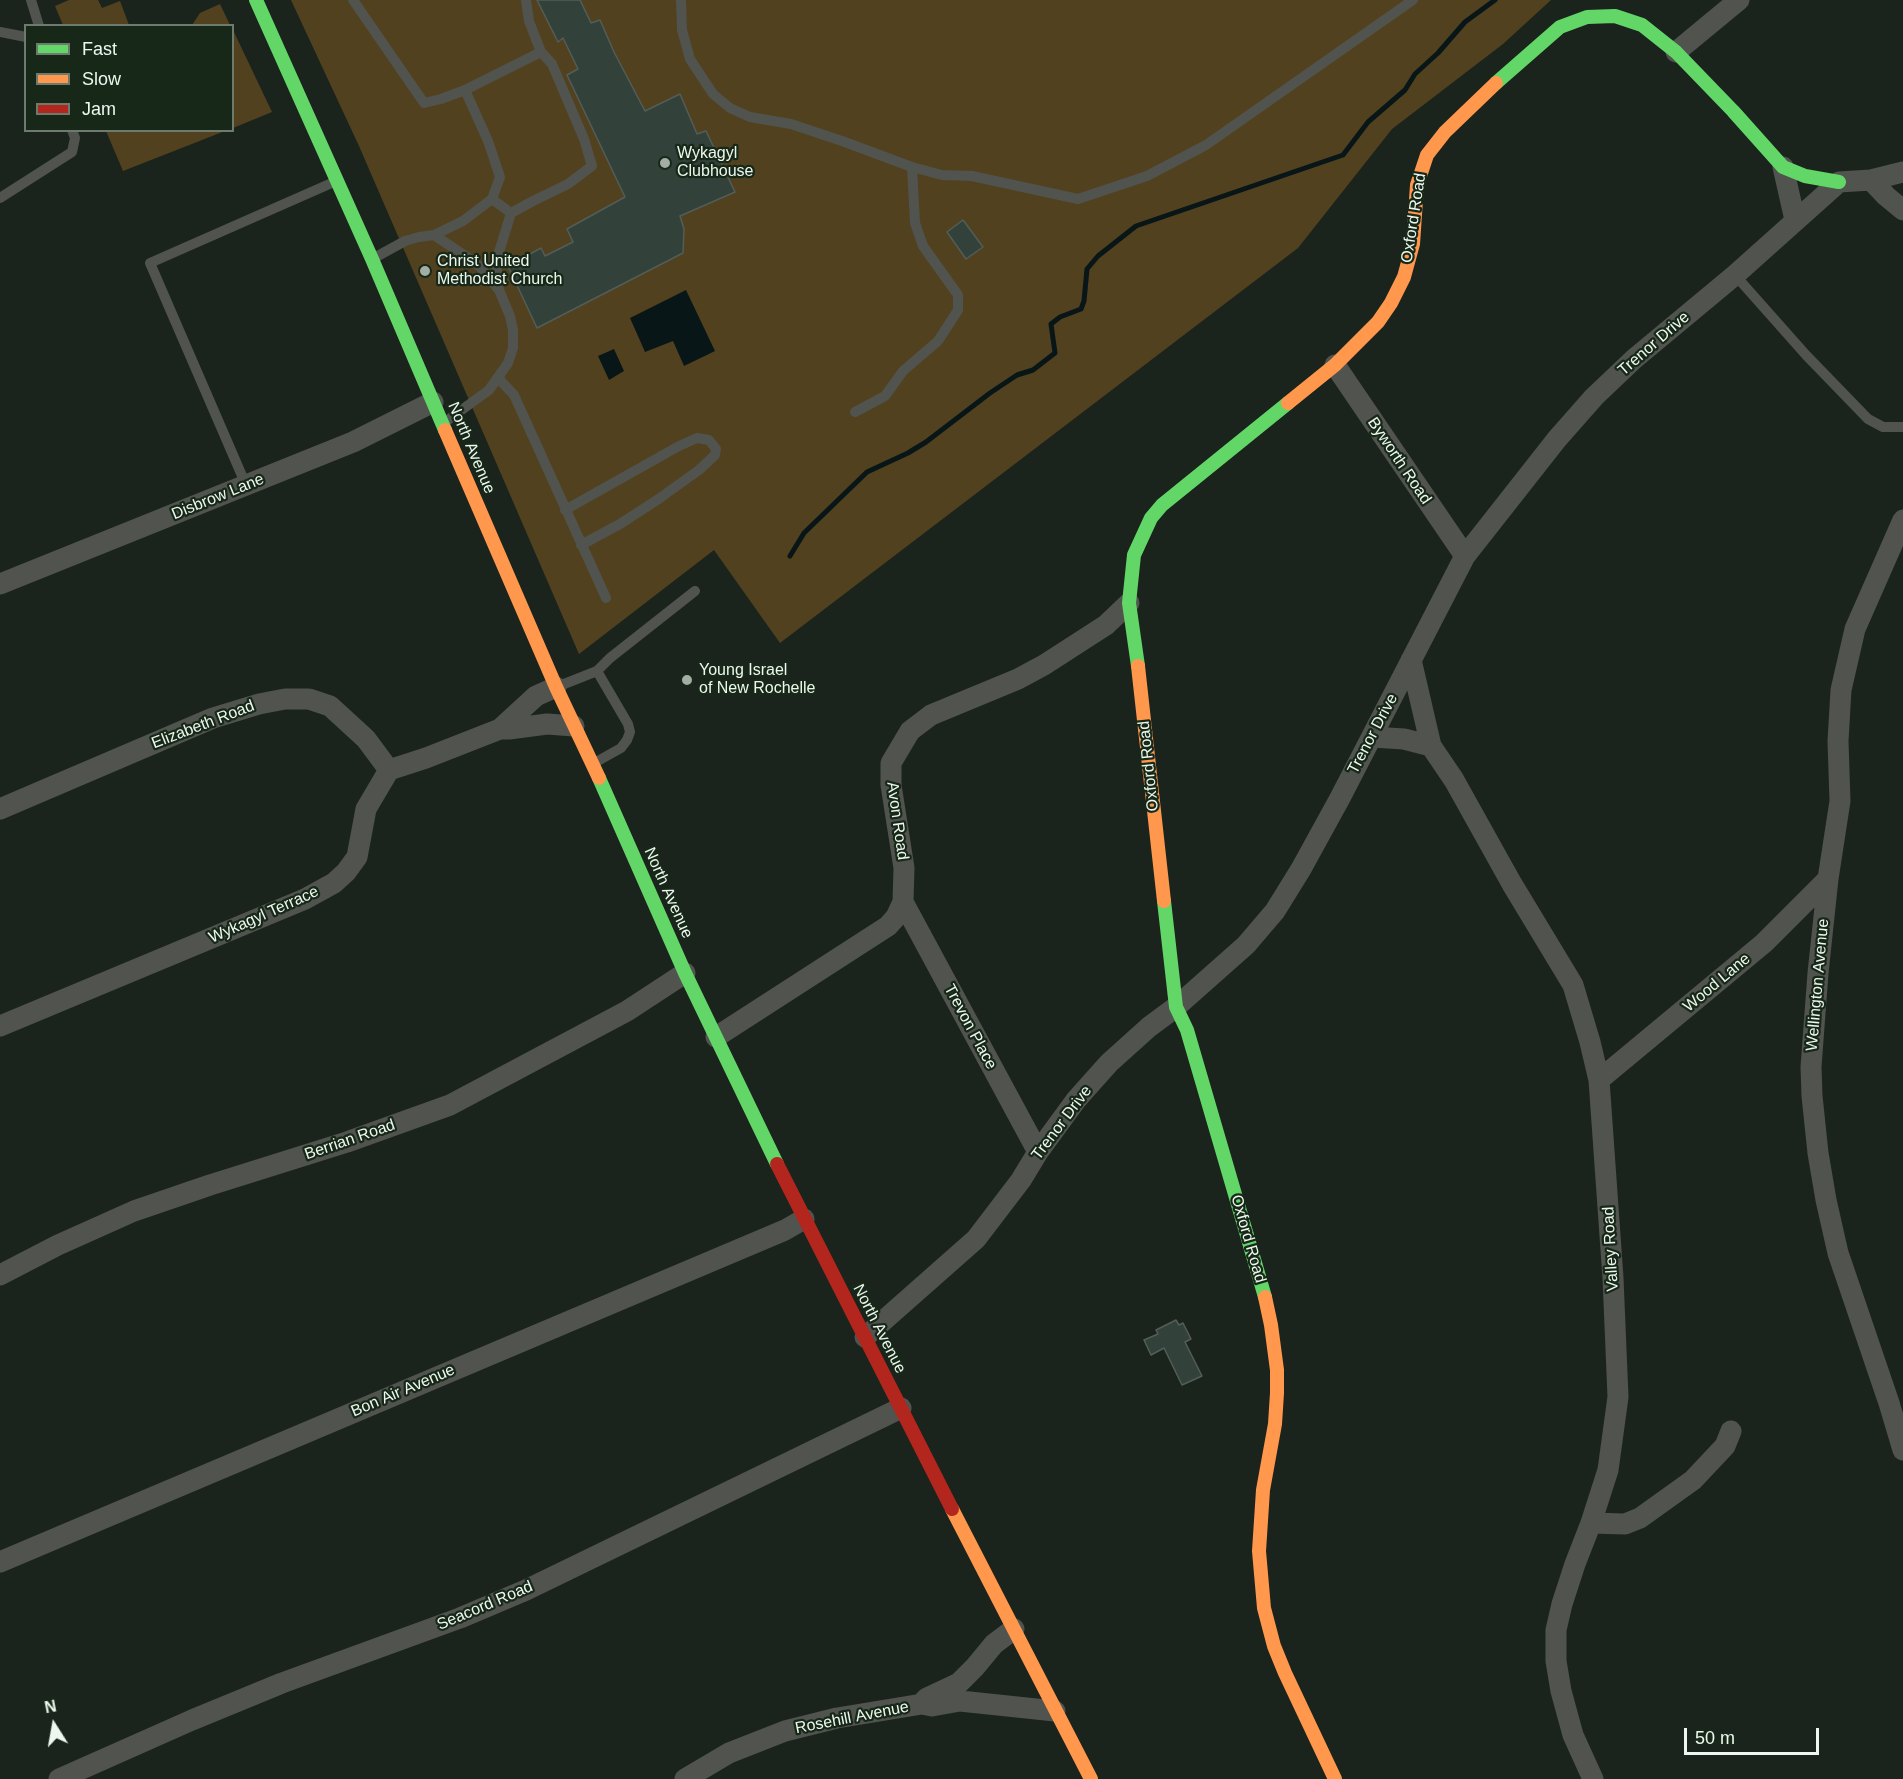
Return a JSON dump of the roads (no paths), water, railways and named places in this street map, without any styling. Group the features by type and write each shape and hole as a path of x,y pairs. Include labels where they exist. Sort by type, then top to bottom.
{"street":[{"name":"North Avenue","path":"256,0 372,259 556,687 593,764 685,973 804,1219 1091,1779"},
{"path":"1676,52 1739,0"},
{"name":"Oxford Road","path":"1335,1779 1274,1646 1264,1608 1259,1551 1263,1490 1275,1424 1277,1370 1271,1325 1262,1286 1187,1030 1176,1007 1136,644 1129,603 1134,555 1151,518 1171,498 1335,365 1378,322 1404,277 1413,244 1417,185 1427,155 1445,132 1504,75 1560,27 1587,17 1616,16 1642,25 1676,52 1733,111 1782,167 1795,220"},
{"name":"Oxford Road","path":"1782,167 1805,176 1839,182"},
{"path":"1839,182 1871,180 1903,172"},
{"path":"1871,180 1903,210"},
{"name":"Trenor Drive","path":"865,1336 976,1239 1021,1180 1038,1152 1076,1100 1110,1063 1246,945 1275,911 1301,869 1372,737 1465,556 1557,440 1594,397 1634,359 1735,275 1839,182"},
{"name":"Byworth Road","path":"1335,365 1465,556"},
{"name":"Disbrow Lane","path":"0,584 353,442 433,402"},
{"name":"Wellington Avenue","path":"1903,520 1855,629 1840,690 1838,741 1840,801 1828,879 1813,1031 1812,1096 1818,1154 1838,1253 1903,1450"},
{"name":"Avon Road","path":"903,902 904,868 891,785 891,763 910,731 931,715 1018,680 1044,665 1106,625 1129,603"},
{"name":"Valley Road","path":"1411,660 1431,746 1454,780 1512,884 1573,985 1599,1080 1613,1278 1618,1397 1608,1470 1571,1574 1556,1630 1556,1661 1561,1691 1573,1735 1593,1779"},
{"path":"389,770 500,729 536,696 556,687"},
{"name":"Elizabeth Road","path":"0,809 213,718 285,699 309,699 330,706 366,739 389,770"},
{"path":"500,729 547,724 574,726"},
{"path":"1372,737 1404,739 1431,746"},
{"name":"Wykagyl Terrace","path":"0,1026 294,903 334,883 346,872 357,856 366,809 389,770"},
{"name":"Wood Lane","path":"1599,1080 1764,943 1828,879"},
{"path":"716,1037 888,926 896,917 903,902"},
{"name":"Trevon Place","path":"903,902 1038,1152"},
{"name":"Berrian Road","path":"0,1275 58,1245 134,1212 210,1185 347,1142 450,1105 627,1011 685,973"},
{"name":"Bon Air Avenue","path":"0,1562 785,1230 804,1219"},
{"name":"Seacord Road","path":"59,1779 282,1683 460,1618 526,1590 901,1408"},
{"path":"1591,1522 1625,1524 1640,1518 1693,1480 1725,1446 1731,1431"},
{"name":"Rosehill Avenue","path":"922,1704 927,1698 959,1683 994,1644 1014,1629"},
{"name":"Rosehill Avenue","path":"685,1779 729,1753 785,1731 837,1718 922,1704 932,1706 960,1701 1055,1711"}],"lane":[{"path":"31,0 38,24"},
{"path":"353,0 424,102 441,99 465,90 541,52"},
{"path":"443,424 489,390 499,379 513,348 510,315 500,290 496,262 511,213 568,184 592,166 584,139 552,64 541,52 529,21 526,0"},
{"path":"681,0 682,30 690,59 713,94 730,108 750,117 791,124 912,167 942,175 972,176 1077,199 1147,176 1206,145 1413,0"},
{"path":"0,32 24,37"},
{"path":"372,259 405,242 434,235 463,221 492,199 500,177 488,141 465,90"},
{"path":"0,198 72,152 75,138 73,132"},
{"path":"855,412 885,396 903,371 938,341 958,309 958,296 923,246 915,223 912,167"},
{"path":"246,485 150,263 337,181"},
{"path":"492,199 511,213"},
{"path":"434,235 467,256 500,290"},
{"path":"1735,275 1806,355 1868,419 1883,427 1903,427"},
{"path":"499,379 513,395 606,598"},
{"path":"565,510 669,451 697,438 709,440 716,449 715,455 699,470 660,498 620,524 581,545"},
{"path":"556,687 597,671 610,658 695,591"},
{"path":"593,764 621,748 630,732 628,724 597,671"}],"waterway":[{"path":"790,556 804,533 867,472 926,442 990,393 1017,375 1033,370 1055,353 1051,324 1060,317 1081,309 1087,269 1098,256 1136,226 1343,155 1368,122 1405,90 1415,74 1438,53 1465,22 1495,0"}],"place":[{"name":"Wykagyl Clubhouse","path":"665,163"},
{"name":"Christ United Methodist Church","path":"425,271"},
{"name":"Young Israel of New Rochelle","path":"687,680"}]}
